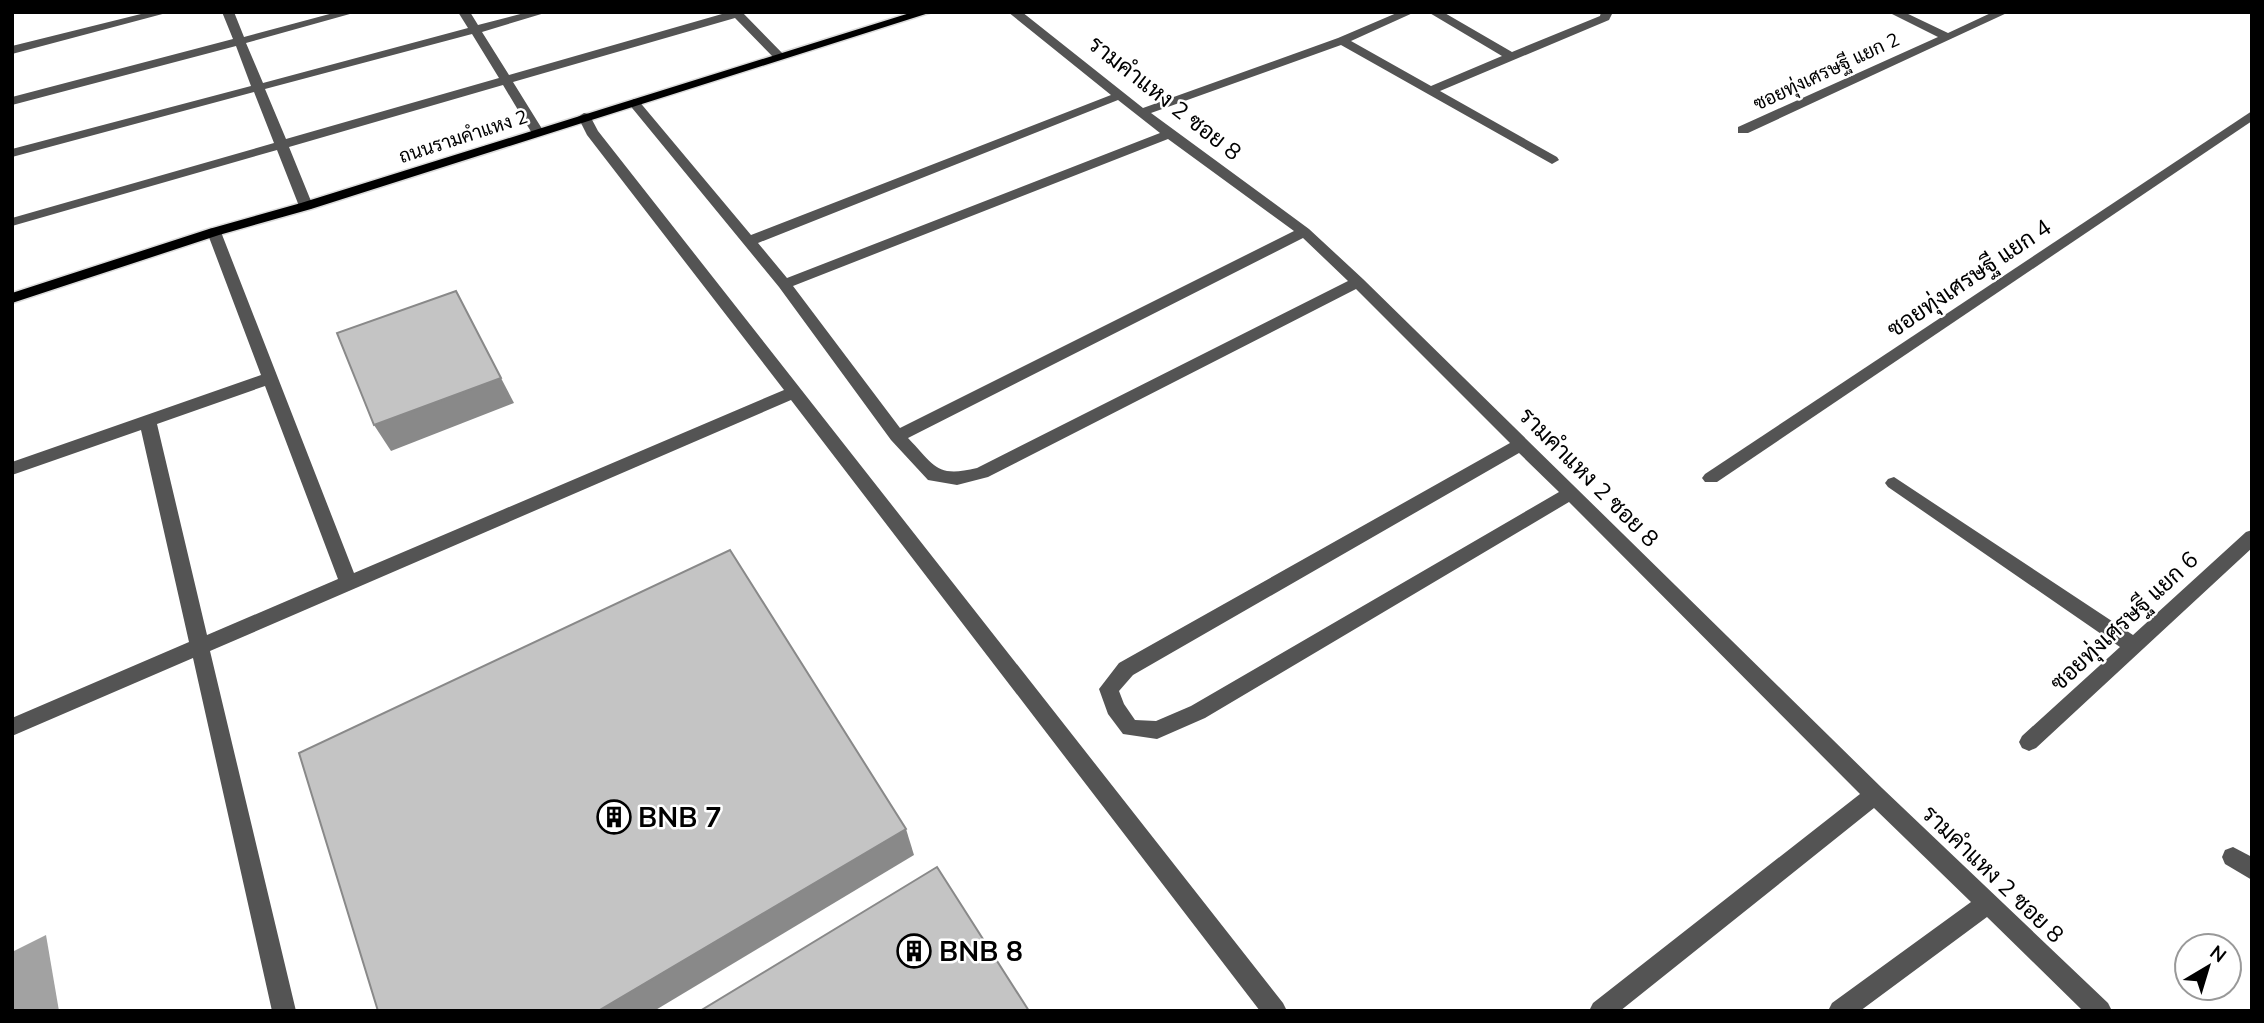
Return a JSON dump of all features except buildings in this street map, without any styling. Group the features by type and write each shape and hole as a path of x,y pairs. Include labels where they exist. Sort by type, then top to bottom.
{"main road":[{"name":"ถนนรามคำแหง 2","path":"12,298 214,232 306,206 926,12"}],"street":[{"path":"12,50 164,12"},
{"path":"228,12 306,206"},
{"path":"12,101 351,12"},
{"path":"464,12 538,132"},
{"path":"12,153 542,12"},
{"name":"รามคำแหง 2 ซอย 8","path":"1014,12 1169,134 1304,232 1358,282 1875,795 2100,1011"},
{"path":"1143,112 1342,41 1409,12"},
{"path":"1434,12 1512,57"},
{"path":"1430,91 1605,18 1608,12"},
{"path":"1894,12 1947,37"},
{"name":"ซอยทุ่งเศรษฐี แยก 2","path":"1743,130 2003,12"},
{"path":"12,222 736,13 780,57"},
{"path":"1342,41 1552,160"},
{"path":"747,242 1121,95"},
{"path":"634,103 784,284 897,436 934,476 957,479 982,473 1358,282"},
{"name":"ซอยทุ่งเศรษฐี แยก 4","path":"1711,478 2252,115"},
{"path":"584,117 592,132 1275,1011"},
{"path":"784,284 1169,134"},
{"path":"214,232 349,583"},
{"path":"897,436 1304,232"},
{"path":"12,470 270,378"},
{"path":"12,727 794,392"},
{"path":"148,422 202,646 284,1011"},
{"path":"1521,444 1126,669 1109,689 1115,708 1130,728 1157,730 1198,712 1571,493"},
{"path":"1894,483 2134,646"},
{"name":"ซอยทุ่งเศรษฐี แยก 6","path":"2029,742 2252,537"},
{"path":"1601,1011 1875,795"},
{"path":"2233,858 2252,870"},
{"path":"1840,1011 1988,903"}],"shaded area":[{"path":"46,935 59,1011 12,1011 12,952"}],"place":[{"name":"BNB 7","path":"614,817"},
{"name":"BNB 8","path":"914,951"}]}
